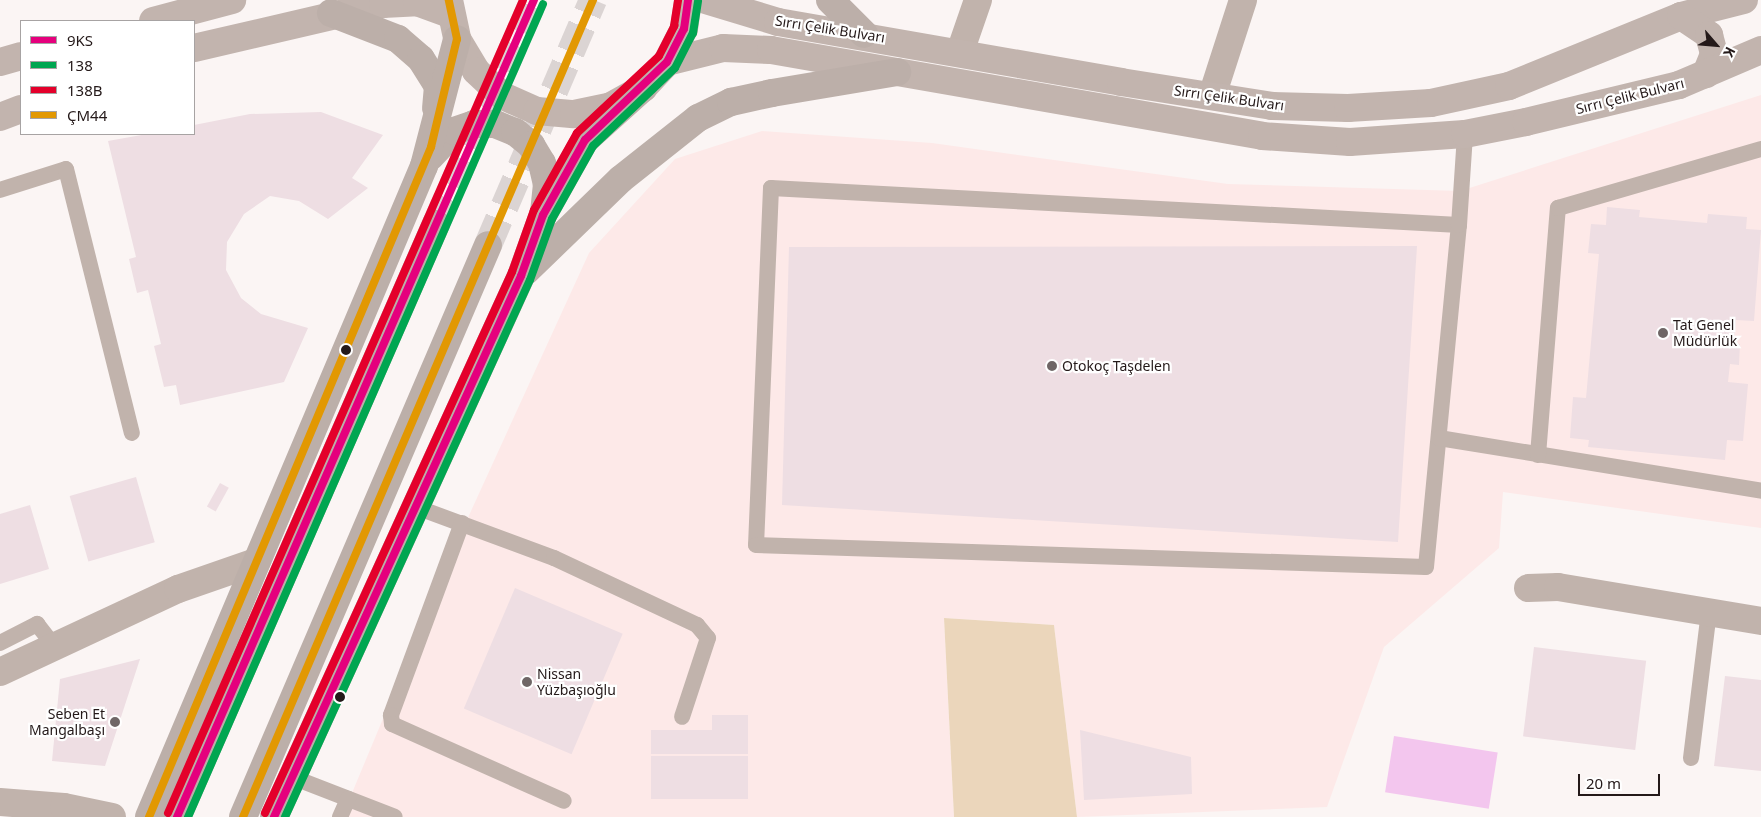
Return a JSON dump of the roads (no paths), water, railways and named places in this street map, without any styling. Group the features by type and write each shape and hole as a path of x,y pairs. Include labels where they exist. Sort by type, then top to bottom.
{"highway":[{"path":"830,0 864,34"},
{"path":"331,13 398,39 422,59 438,86 428,157"},
{"path":"149,817 428,157 452,18"},
{"path":"521,276 621,179 698,118 731,102 772,93 897,72"},
{"path":"274,817 521,276 543,215 585,140 643,88"},
{"path":"428,157 438,144 454,131 496,124 515,132 531,145 542,163 547,184 543,215"},
{"path":"177,817 436,224"},
{"path":"243,817 488,245"}],"main road":[{"path":"157,20 232,0"},
{"path":"195,48 331,13 416,2 452,18 483,77 503,96 538,111 574,114 602,108 643,88 668,62 684,29 688,0"},
{"name":"Sırrı Çelik Bulvarı","path":"706,0 778,22 864,34 1272,106 1339,108 1431,103 1509,86 1681,16 1744,0"},
{"path":"1681,16 1709,35 1714,54 1706,74"},
{"name":"Sırrı Çelik Bulvarı","path":"668,62 723,48 771,50 1262,136 1350,142 1465,134 1679,85 1761,50"},
{"path":"0,62 20,56"},
{"path":"0,116 20,109"}],"street":[{"path":"960,52 978,0"},
{"path":"1212,96 1244,0"},
{"path":"0,672 178,589 256,562"},
{"path":"1528,588 1558,587 1761,621"},
{"path":"0,802 64,807 112,817"}],"lane":[{"path":"1460,225 771,188 756,545 1426,567 1460,225 1465,134"},
{"path":"1538,455 1558,208 1761,149"},
{"path":"0,190 66,169 132,433"},
{"path":"1439,438 1761,491"},
{"path":"416,507 554,558 697,625 708,638 682,717"},
{"path":"462,523 391,715 392,724 564,801"},
{"path":"1691,758 1709,612"},
{"path":"0,643 37,624 55,647"},
{"path":"292,777 395,817"},
{"path":"340,817 348,799"}],"tunnel":[{"path":"436,224 534,0"},
{"path":"488,245 593,0"}],"place":[{"name":"Tat Genel Müdürlük","path":"1663,333"},
{"name":"Otokoç Taşdelen","path":"1052,366"},
{"name":"Nissan Yüzbaşıoğlu","path":"527,682"},
{"name":"Seben Et Mangalbaşı","path":"115,722"}]}
